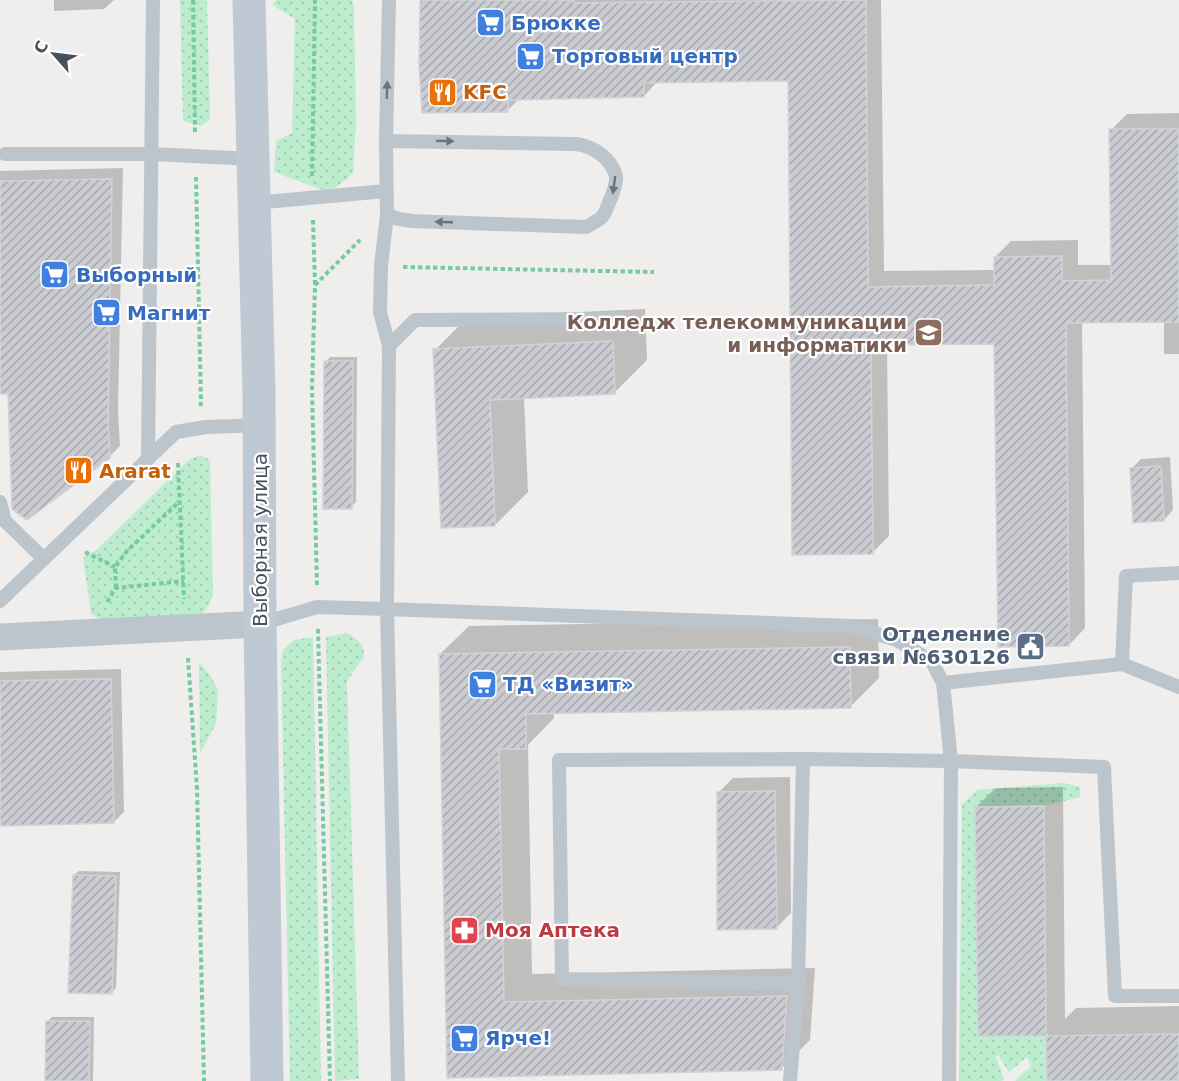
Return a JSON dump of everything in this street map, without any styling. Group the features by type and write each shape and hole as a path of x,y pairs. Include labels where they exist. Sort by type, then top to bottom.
{"main road":[{"name":"Выборная улица","path":"249,0 260,425 260,624 267,1081"}],"street":[{"path":"0,637 260,624"}],"lane":[{"path":"148,459 153,0"},
{"path":"389,0 387,214 381,266 380,312 389,346 387,609 398,1081"},
{"path":"386,141 577,144 592,148 603,155 616,178 614,192 607,209 601,218 586,227 412,221 387,214"},
{"path":"5,154 152,154 253,159"},
{"path":"254,203 386,191"},
{"path":"389,346 415,320 618,319"},
{"path":"0,601 176,432 206,427 260,425"},
{"path":"0,502 5,521 44,559"},
{"path":"1122,664 1126,576 1179,573"},
{"path":"260,624 317,607 851,626 897,640 932,662 943,683 951,761 949,1081"},
{"path":"943,683 1122,664 1179,687"},
{"path":"790,1081 798,984 803,759"},
{"path":"798,984 562,979 560,760 803,759 1104,766 1115,996 1179,996"}],"path":[{"path":"191,429 201,403 193,0"},
{"path":"315,0 312,198 315,285 312,389 330,1081"},
{"path":"315,285 387,214"},
{"path":"381,266 654,272"},
{"path":"176,432 197,789 204,1081"},
{"path":"87,633 116,588 114,567 127,551 180,501"},
{"path":"63,540 114,567"},
{"path":"116,588 184,581"}],"green space":[{"path":"180,0 207,0 210,119 201,126 183,121"},
{"path":"276,0 352,0 354,6 356,122 353,173 337,187 323,190 274,172 276,141 292,133 295,19 272,5"},
{"path":"199,455 210,462 213,595 209,605 202,614 103,621 91,614 83,557 95,551 189,460"},
{"path":"348,633 360,643 364,650 363,658 347,681 359,1079 335,1081 326,637"},
{"path":"313,637 321,1081 290,1081 281,665 282,651 294,640"},
{"path":"199,662 210,675 218,690 216,724 200,753"},
{"path":"1064,783 1080,787 1080,797 1044,806 975,807 978,1036 1046,1036 1047,1081 1015,1081 1031,1066 1027,1057 1009,1072 998,1055 996,1057 1004,1079 1002,1081 959,1081 962,804 977,790"}],"building":[{"name":"Колледж телекоммуникации и информатики","path":"420,0 574,0 574,3 866,0 868,287 994,285 994,257 1062,256 1062,281 1111,280 1109,129 1179,129 1179,322 1066,323 1069,646 998,647 994,344 871,345 873,554 792,555 788,81 644,83 644,97 508,100 508,112 422,113 419,66"},
{"name":"Выборный","path":"112,179 108,423 110,458 27,520 12,509 8,394 0,394 0,181"},
{"path":"613,341 615,394 490,400 495,526 441,528 433,349"},
{"path":"324,361 353,361 352,509 323,509"},
{"path":"1161,466 1164,521 1133,523 1130,468"},
{"path":"850,647 851,708 526,714 526,749 499,749 504,1002 787,996 782,1070 447,1078 439,654"},
{"path":"111,679 114,823 0,826 0,681"},
{"path":"775,791 777,929 717,930 717,792"},
{"path":"1044,806 1046,1036 978,1036 975,807"},
{"path":"73,875 116,876 112,994 68,993"},
{"path":"46,1021 90,1021 89,1081 45,1081"},
{"path":"1179,1034 1179,1081 1047,1081 1046,1036"}],"place":[{"name":"Брюкке","path":"490,23"},
{"name":"Торговый центр","path":"531,56"},
{"name":"KFC","path":"442,92"},
{"name":"Выборный","path":"55,275"},
{"name":"Магнит","path":"106,313"},
{"name":"Колледж телекоммуникации и информатики","path":"928,333"},
{"name":"Ararat","path":"78,471"},
{"name":"Отделение связи №630126","path":"1031,646"},
{"name":"ТД «Визит»","path":"482,684"},
{"name":"Моя Аптека","path":"464,930"},
{"name":"Ярче!","path":"464,1038"}]}
